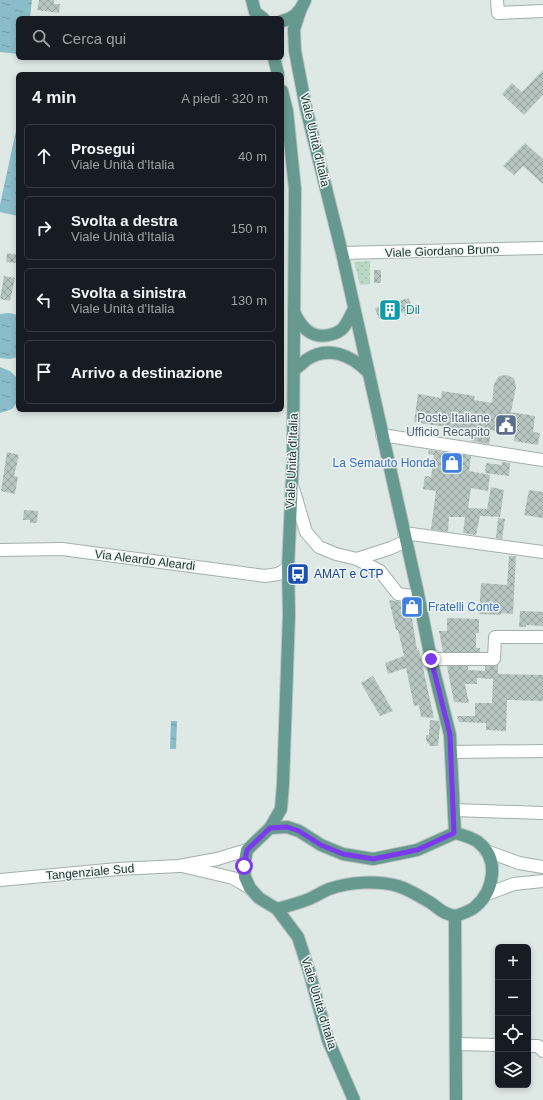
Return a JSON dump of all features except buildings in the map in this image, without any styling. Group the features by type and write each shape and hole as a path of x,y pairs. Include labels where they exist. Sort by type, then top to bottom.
{"main road":[{"name":"Viale Unità d'Italia","path":"284,20 290,19 304,2"},
{"name":"Viale Unità d'Italia","path":"304,2 294,29 295,51 306,108 342,253 431,659 450,735 451,752 460,810 454,833"},
{"path":"274,60 278,72"},
{"name":"Viale Unità d'Italia","path":"247,850 270,828 281,808 283,784 289,614 288,568 292,483 295,189 287,111 284,99"},
{"path":"294,310 298,320 305,329 316,336 326,336 336,334 342,329 354,309"},
{"path":"294,370 307,360 325,352 352,358 368,372"},
{"path":"270,828 287,827 299,831 321,845 343,854 373,859 417,850 454,833 468,836 478,842 486,851 492,867 492,881 487,894 474,908 454,916 445,914 414,893 398,886 383,884 356,884 340,886 277,909"},
{"path":"247,850 244,866 245,877 250,888"},
{"name":"Viale Unità d'Italia","path":"250,888 260,898 277,909 298,937 309,970 328,1040 354,1100"},
{"path":"454,916 456,1100"}],"street":[{"path":"497,0 492,13 543,11"},
{"name":"Viale Giordano Bruno","path":"342,253 543,248"},
{"path":"382,435 543,460"},
{"path":"292,483 306,532 319,547 336,554 357,559 380,571 398,594 418,597"},
{"path":"357,559 391,548 405,537 543,552"},
{"name":"Via Aleardo Aleardi","path":"0,550 62,550 266,576 278,574 288,568"},
{"path":"431,659 494,659 495,637 543,637"},
{"path":"451,752 543,751"},
{"path":"460,810 543,813"},
{"path":"460,810 477,818 543,820"},
{"name":"Tangenziale Sud","path":"0,880 118,869 179,866 217,859 247,850"},
{"path":"486,851 519,863 543,867"},
{"name":"Tangenziale Sud","path":"179,866 233,878 250,888"},
{"path":"487,894 514,884 543,881"},
{"path":"456,1044 495,1046"},
{"path":"531,1046 538,1046 543,1051"}],"green space":[{"path":"370,261 370,284 360,285 354,262"}],"water":[{"path":"0,0 32,0 30,16 16,16 16,54 0,52"},
{"path":"16,130 16,216 0,212 0,205"},
{"path":"9,313 16,315 16,358 10,359 0,358 0,314"},
{"path":"0,367 10,371 16,377 16,404 12,409 0,413"},
{"path":"171,721 177,721 176,749 170,749"}],"place":[{"name":"Dil","path":"390,310"},
{"name":"Poste Italiane Ufficio Recapito","path":"506,425"},
{"name":"La Semauto Honda","path":"452,463"},
{"name":"AMAT e CTP","path":"298,574"},
{"name":"Fratelli Conte","path":"412,607"}],"route":[{"path":"244,866 247,850 270,828 287,827 299,831 321,845 343,854 373,859 395,856 417,850 454,833 450,735 431,659"}]}
